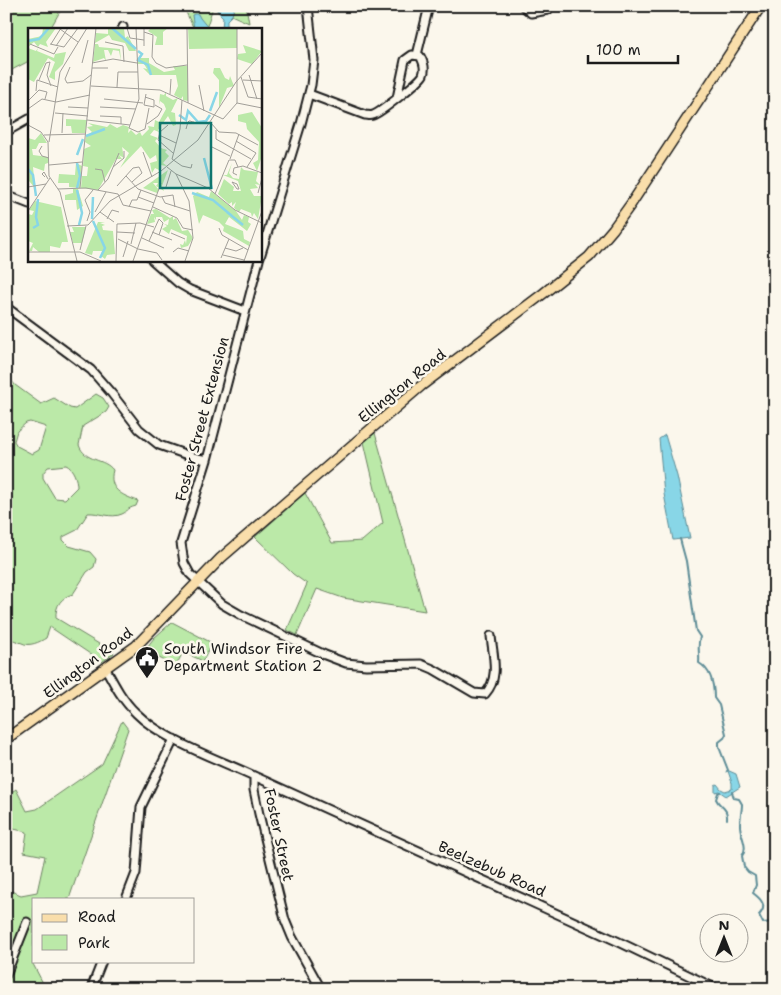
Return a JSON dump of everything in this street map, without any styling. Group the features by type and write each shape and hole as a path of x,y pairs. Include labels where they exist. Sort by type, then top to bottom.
{"main road":[{"name":"Ellington Road","path":"6,739 136,646 228,552 421,386 544,294 588,257 613,229 631,204 761,6"}],"street":[{"name":"Foster Street Extension","path":"261,256 309,94 314,60 308,6"},
{"path":"418,55 429,6"},
{"path":"523,6 531,13 548,10 547,6"},
{"path":"309,94 370,115 376,113 397,98 423,74 423,60 418,55 412,54 406,60 397,98"},
{"path":"6,132 28,120"},
{"path":"6,195 28,204"},
{"path":"153,261 178,283 190,290 245,311"},
{"name":"Foster Street Extension","path":"259,261 207,460 181,543 184,563 190,574 222,604 241,616 325,655 346,663 421,664 474,693 484,694 491,687 495,673 491,636"},
{"path":"6,307 91,370 139,429 159,445 193,458 207,460"},
{"name":"Foster Street","path":"106,669 135,712 147,722 174,739 254,776 254,790 259,814 285,920 292,938 320,989"},
{"path":"126,898 136,874 142,807 174,739"},
{"name":"Beelzebub Road","path":"254,776 619,942 717,989"},
{"path":"6,976 26,922"},
{"path":"91,988 102,962"}],"green space":[{"path":"6,6 63,6 51,28 28,28 28,62 6,73"},
{"path":"183,6 246,6 249,23 213,7 206,28 194,28"},
{"path":"6,373 15,385 41,404 54,398 75,409 96,394 103,398 109,407 106,412 83,426 79,445 90,457 105,463 113,470 112,482 121,494 138,501 136,506 118,515 109,516 88,513 77,530 63,537 63,540 69,546 90,552 96,559 94,567 87,572 73,594 60,602 56,618 114,653 102,662 50,627 46,638 34,644 6,640","holes":["30,422 46,427 39,450 32,454 17,446 14,441 17,431","66,465 74,474 77,487 65,499 55,498 43,478 43,473 48,467"]},
{"path":"375,433 425,611 343,598 317,589 297,635 287,630 307,584 293,574 255,537 305,493 332,543 362,541 383,523 364,442"},
{"path":"172,622 212,643 203,661 183,652 176,666 144,651 154,638"},
{"path":"122,721 128,729 69,898 32,898 32,962 46,989 6,989 6,889 21,895 37,892 45,856 24,852 27,832 14,829 6,836 6,796 16,789 27,811 37,809 102,764"}],"water":[{"path":"215,6 235,6 232,15 227,20 227,28 222,28 223,17"},
{"path":"198,14 208,28 194,28 192,15"},
{"path":"665,435 677,476 690,538 673,540 664,494 659,439"},
{"path":"727,770 736,774 740,787 726,796 719,791 715,792 715,785 717,784 725,791 732,789 732,783 728,771 726,772"}],"waterway":[{"path":"680,539 686,561 696,631 700,637 699,663 709,674 714,698 719,705 726,734 719,742 719,747 728,770"},
{"path":"720,792 716,799 725,810 727,819"},
{"path":"732,792 734,798 739,799 742,804 740,829 745,849 742,856 744,867 755,876 756,885 753,893 761,900 763,906 762,912 759,915 763,923 772,922 775,930"}],"place":[{"name":"South Windsor Fire Department Station 2","path":"147,679"}]}
